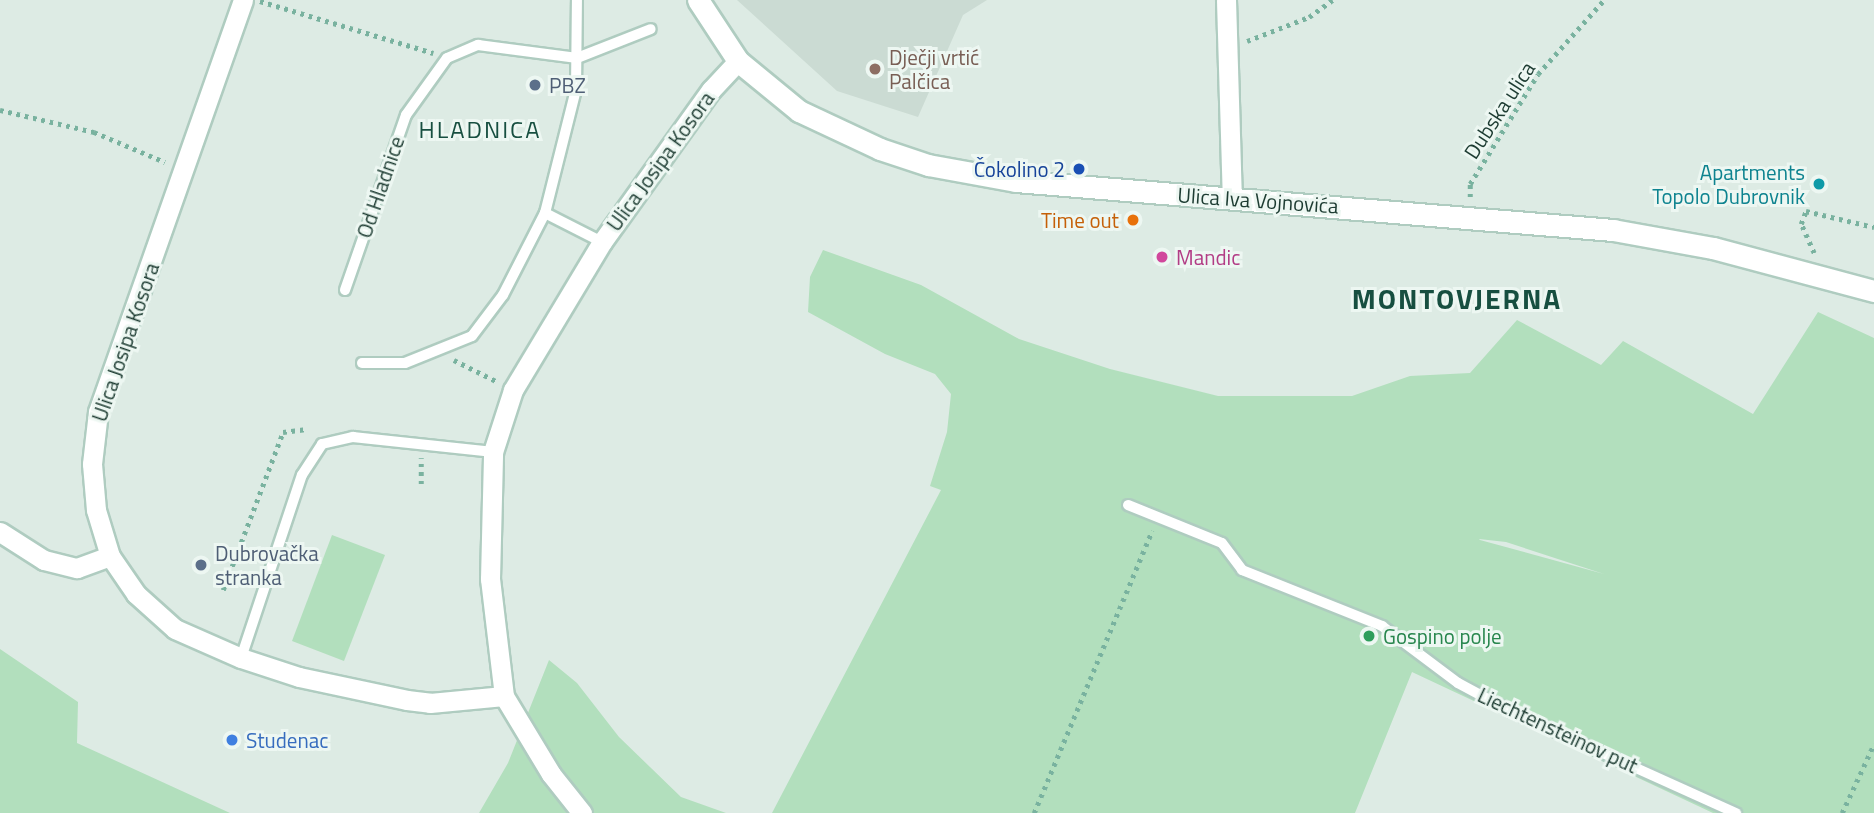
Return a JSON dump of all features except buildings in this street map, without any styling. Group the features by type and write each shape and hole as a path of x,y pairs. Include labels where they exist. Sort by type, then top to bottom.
{"main road":[{"name":"Ulica Iva Vojnovića","path":"698,0 738,61 799,111 880,149 928,165 1016,181 1470,215 1613,230 1713,248 1874,291"}],"street":[{"name":"Ulica Josipa Kosora","path":"243,0 98,412 92,464 96,510 110,556 136,594 175,629 241,658 299,677 407,700 471,702 504,696"},
{"path":"1226,0 1230,46 1233,198"},
{"name":"Ulica Josipa Kosora","path":"582,813 551,774 504,696 489,579 493,452 513,390 602,242 711,90 738,61"},
{"path":"0,532 44,560 77,568 110,556"}],"lane":[{"path":"362,363 405,363 438,352 472,336 503,295 545,213 576,90 577,0"},
{"name":"Od Hladnice","path":"345,290 402,125 427,81 447,58 478,45 577,58 651,29"},
{"path":"545,213 602,242"},
{"path":"241,658 302,475 322,444 353,437 493,452"},
{"name":"Liechtensteinov put","path":"1128,505 1222,543 1242,570 1382,626 1458,683 1512,712 1736,813"}],"path":[{"path":"256,0 447,58"},
{"path":"1230,46 1309,17 1332,0"},
{"name":"Dubska ulica","path":"1470,215 1470,184 1538,74 1604,0"},
{"path":"0,110 94,132 185,170"},
{"path":"1825,276 1801,224 1806,211 1874,227"},
{"path":"438,352 513,390"},
{"path":"223,590 283,432 307,429"},
{"path":"421,443 421,484"},
{"path":"1034,813 1158,517"},
{"path":"1842,813 1874,744"}],"shaded area":[{"name":"Dječji vrtić Palčica","path":"737,0 987,0 963,15 918,117 837,91"}],"green space":[{"name":"Gospino polje","path":"823,250 921,285 1019,339 1110,369 1218,396 1352,396 1410,376 1470,373 1517,320 1601,365 1623,341 1753,414 1818,312 1874,338 1874,813 1713,813 1412,672 1355,813 772,813 941,490 930,486 947,432 951,394 935,374 885,354 808,312 810,277","holes":["1479,539 1506,542 1604,574"]},
{"path":"332,535 385,555 344,661 292,641"},
{"path":"0,649 78,702 77,743 230,813 0,813"},
{"path":"549,660 577,683 619,737 681,797 726,813 479,813 508,763"}],"place":[{"name":"Dječji vrtić Palčica","path":"875,69"},
{"name":"PBZ","path":"535,85"},
{"name":"Čokolino 2","path":"1079,169"},
{"name":"Apartments Topolo Dubrovnik","path":"1819,184"},
{"name":"Time out","path":"1133,220"},
{"name":"Mandic","path":"1162,257"},
{"name":"Dubrovačka stranka","path":"201,565"},
{"name":"Gospino polje","path":"1369,636"},
{"name":"Studenac","path":"232,740"}],"district":[{"name":"HLADNICA","path":"480,130"},
{"name":"MONTOVJERNA","path":"1457,299"}]}
